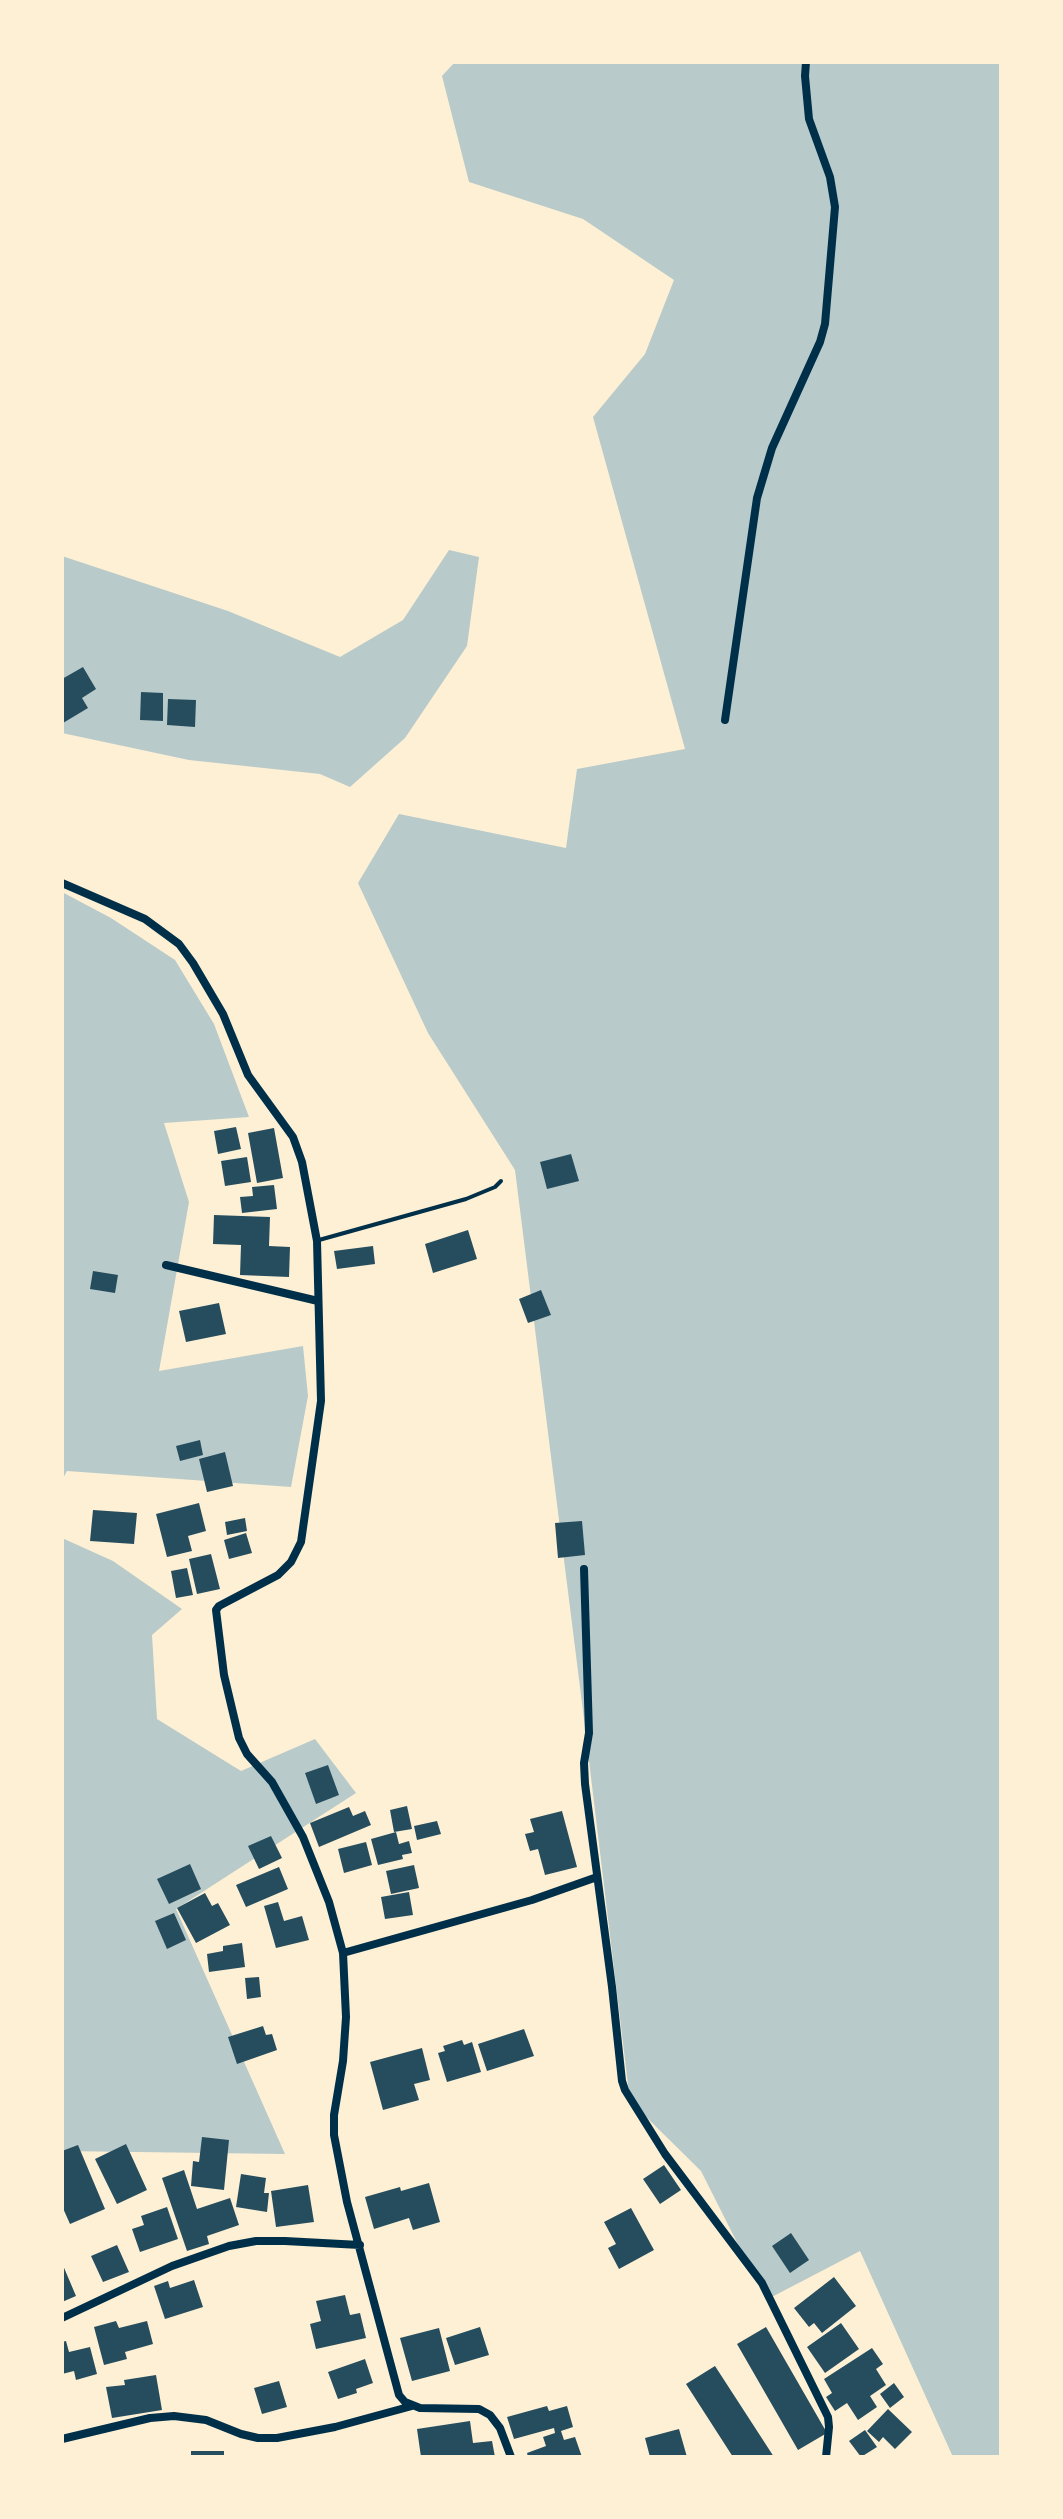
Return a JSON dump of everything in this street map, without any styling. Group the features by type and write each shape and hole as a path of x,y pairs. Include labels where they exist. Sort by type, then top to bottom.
{"street":[{"path":"725,720 757,498 772,448 820,342 825,324 835,207 830,177 809,119 806,62"},
{"path":"62,883 145,919 179,944 223,1014 248,1075 293,1137 307,1185 317,1241 321,1401 301,1542 291,1562 278,1575 219,1606 215,1615 224,1675 239,1738 247,1754 279,1792 303,1837 329,1902 343,1953 346,2017 334,2135 347,2202 399,2395 412,2406"},
{"path":"166,1265 318,1301"},
{"path":"584,1569 589,1733 584,1763 585,1784 625,2090 665,2154 762,2283 828,2417 826,2457"},
{"path":"343,1953 532,1900 597,1877"},
{"path":"62,2318 172,2266 229,2246 256,2241 360,2245"},
{"path":"62,2439 150,2418 174,2416 191,2416 258,2438 277,2438 335,2427 412,2406 479,2409 490,2415 500,2428 511,2457"}],"lane":[{"path":"317,1241 466,1199 495,1187 501,1181"}],"shaded area":[{"path":"455,62 1001,62 1001,2457 953,2457 860,2251 766,2300 701,2171 630,2101 515,1170 428,1033 358,883 399,814 566,848 577,769 685,749 593,417 645,354 674,280 583,219 469,182 442,76"},
{"path":"449,550 479,557 467,646 405,738 350,787 320,774 189,760 62,733 62,556 228,611 340,657 403,620"},
{"path":"62,892 111,918 175,960 214,1024 249,1117 164,1123 189,1202 159,1371 303,1346 308,1396 291,1487 67,1471 62,1480"},
{"path":"62,1538 113,1561 182,1609 152,1635 157,1719 241,1771 315,1739 356,1793 176,1909 285,2154 62,2151"}],"building":[{"path":"83,667 96,689 82,698 88,708 63,723 62,679"},
{"path":"141,692 163,693 163,721 140,720"},
{"path":"168,699 196,700 195,727 167,725"},
{"path":"236,1127 241,1149 218,1154 214,1131"},
{"path":"274,1128 283,1178 257,1183 248,1133"},
{"path":"571,1154 579,1181 547,1189 540,1162"},
{"path":"247,1157 251,1182 225,1186 221,1161"},
{"path":"274,1185 277,1209 242,1213 240,1197 253,1196 252,1187"},
{"path":"214,1215 270,1217 269,1246 290,1247 289,1277 240,1275 241,1245 213,1244"},
{"path":"468,1230 477,1259 433,1273 425,1244"},
{"path":"373,1246 375,1264 337,1269 334,1251"},
{"path":"93,1271 118,1275 115,1293 90,1289"},
{"path":"541,1290 551,1315 528,1323 519,1299"},
{"path":"219,1303 226,1334 186,1342 179,1311"},
{"path":"200,1440 203,1455 180,1461 176,1446"},
{"path":"225,1452 233,1486 207,1492 199,1459"},
{"path":"199,1503 206,1531 188,1536 192,1551 167,1557 156,1514"},
{"path":"93,1510 137,1513 134,1544 90,1541"},
{"path":"245,1518 247,1531 227,1535 225,1522"},
{"path":"582,1521 585,1555 558,1558 555,1523"},
{"path":"246,1533 252,1553 229,1559 224,1540"},
{"path":"211,1554 220,1589 197,1594 189,1559"},
{"path":"187,1568 193,1595 176,1598 171,1571"},
{"path":"328,1765 339,1795 316,1804 305,1773"},
{"path":"407,1806 412,1829 394,1832 390,1810"},
{"path":"349,1807 353,1816 365,1811 371,1825 319,1847 310,1823"},
{"path":"562,1811 577,1867 545,1875 538,1849 530,1851 525,1834 534,1832 530,1819"},
{"path":"437,1821 441,1834 417,1840 414,1826"},
{"path":"396,1832 399,1844 409,1841 412,1853 402,1855 403,1859 378,1865 371,1839"},
{"path":"271,1836 282,1858 259,1869 248,1846"},
{"path":"366,1842 372,1865 344,1873 338,1849"},
{"path":"190,1864 201,1889 169,1904 157,1879"},
{"path":"414,1865 419,1888 391,1894 386,1871"},
{"path":"279,1867 288,1889 246,1907 236,1885"},
{"path":"409,1892 413,1915 385,1919 381,1897"},
{"path":"205,1893 212,1906 218,1903 230,1925 196,1943 177,1908"},
{"path":"278,1902 284,1921 302,1916 309,1940 276,1948 264,1906"},
{"path":"174,1913 186,1940 167,1949 155,1921"},
{"path":"242,1943 245,1967 209,1972 207,1954 223,1951 223,1946"},
{"path":"259,1977 261,1997 247,1999 245,1978"},
{"path":"263,2026 266,2035 272,2034 277,2050 237,2064 228,2037"},
{"path":"524,2029 534,2056 487,2071 478,2044"},
{"path":"462,2040 464,2045 472,2042 481,2072 447,2082 438,2053 445,2051 443,2046"},
{"path":"422,2048 430,2080 414,2084 419,2100 383,2110 370,2062"},
{"path":"202,2137 229,2140 224,2190 191,2186 193,2161 199,2162"},
{"path":"126,2144 147,2190 117,2204 95,2159"},
{"path":"78,2145 105,2209 70,2224 62,2206 62,2151"},
{"path":"664,2165 681,2190 660,2204 643,2179"},
{"path":"184,2170 197,2209 230,2198 239,2225 207,2236 209,2244 187,2251 162,2178"},
{"path":"241,2174 266,2178 264,2193 269,2193 267,2212 236,2207"},
{"path":"429,2183 440,2222 413,2230 409,2218 374,2229 365,2197"},
{"path":"308,2185 314,2222 276,2227 271,2191"},
{"path":"167,2207 178,2239 140,2252 132,2229 144,2225 141,2216"},
{"path":"631,2208 654,2250 619,2269 608,2248 616,2244 604,2222"},
{"path":"791,2233 809,2260 790,2273 772,2246"},
{"path":"117,2245 129,2272 103,2282 91,2256"},
{"path":"62,2263 76,2296 62,2302"},
{"path":"834,2277 856,2306 822,2333 814,2323 809,2327 794,2308"},
{"path":"194,2280 203,2307 165,2319 154,2286 168,2281 170,2288"},
{"path":"345,2295 350,2315 360,2313 366,2338 316,2349 310,2324 321,2321 316,2301"},
{"path":"116,2321 119,2328 147,2321 153,2344 125,2352 127,2359 104,2365 94,2327"},
{"path":"841,2323 859,2349 825,2373 807,2347"},
{"path":"480,2327 489,2355 455,2365 446,2338"},
{"path":"766,2327 827,2433 798,2450 737,2344"},
{"path":"439,2328 450,2371 412,2381 400,2338"},
{"path":"66,2341 69,2352 90,2347 97,2374 76,2380 74,2371 62,2374 62,2342"},
{"path":"872,2348 883,2364 876,2369 886,2385 870,2396 877,2407 858,2420 847,2403 835,2411 826,2397 832,2393 824,2379"},
{"path":"365,2359 373,2383 356,2389 357,2393 338,2399 328,2372"},
{"path":"715,2366 774,2457 733,2457 686,2384"},
{"path":"156,2375 162,2410 112,2418 106,2387 125,2385 124,2380"},
{"path":"279,2381 287,2407 262,2414 254,2388"},
{"path":"894,2383 904,2397 890,2408 880,2394"},
{"path":"547,2406 549,2411 567,2406 573,2427 561,2431 564,2440 575,2437 582,2457 528,2457 527,2453 546,2446 543,2437 555,2433 554,2428 514,2439 507,2417"},
{"path":"888,2409 912,2432 895,2449 883,2437 879,2442 867,2431"},
{"path":"470,2421 473,2443 492,2441 495,2457 421,2457 417,2429"},
{"path":"679,2429 687,2457 650,2457 645,2438"},
{"path":"865,2430 877,2447 861,2457 849,2441"},
{"path":"191,2451 224,2451 224,2457 191,2457"}]}
